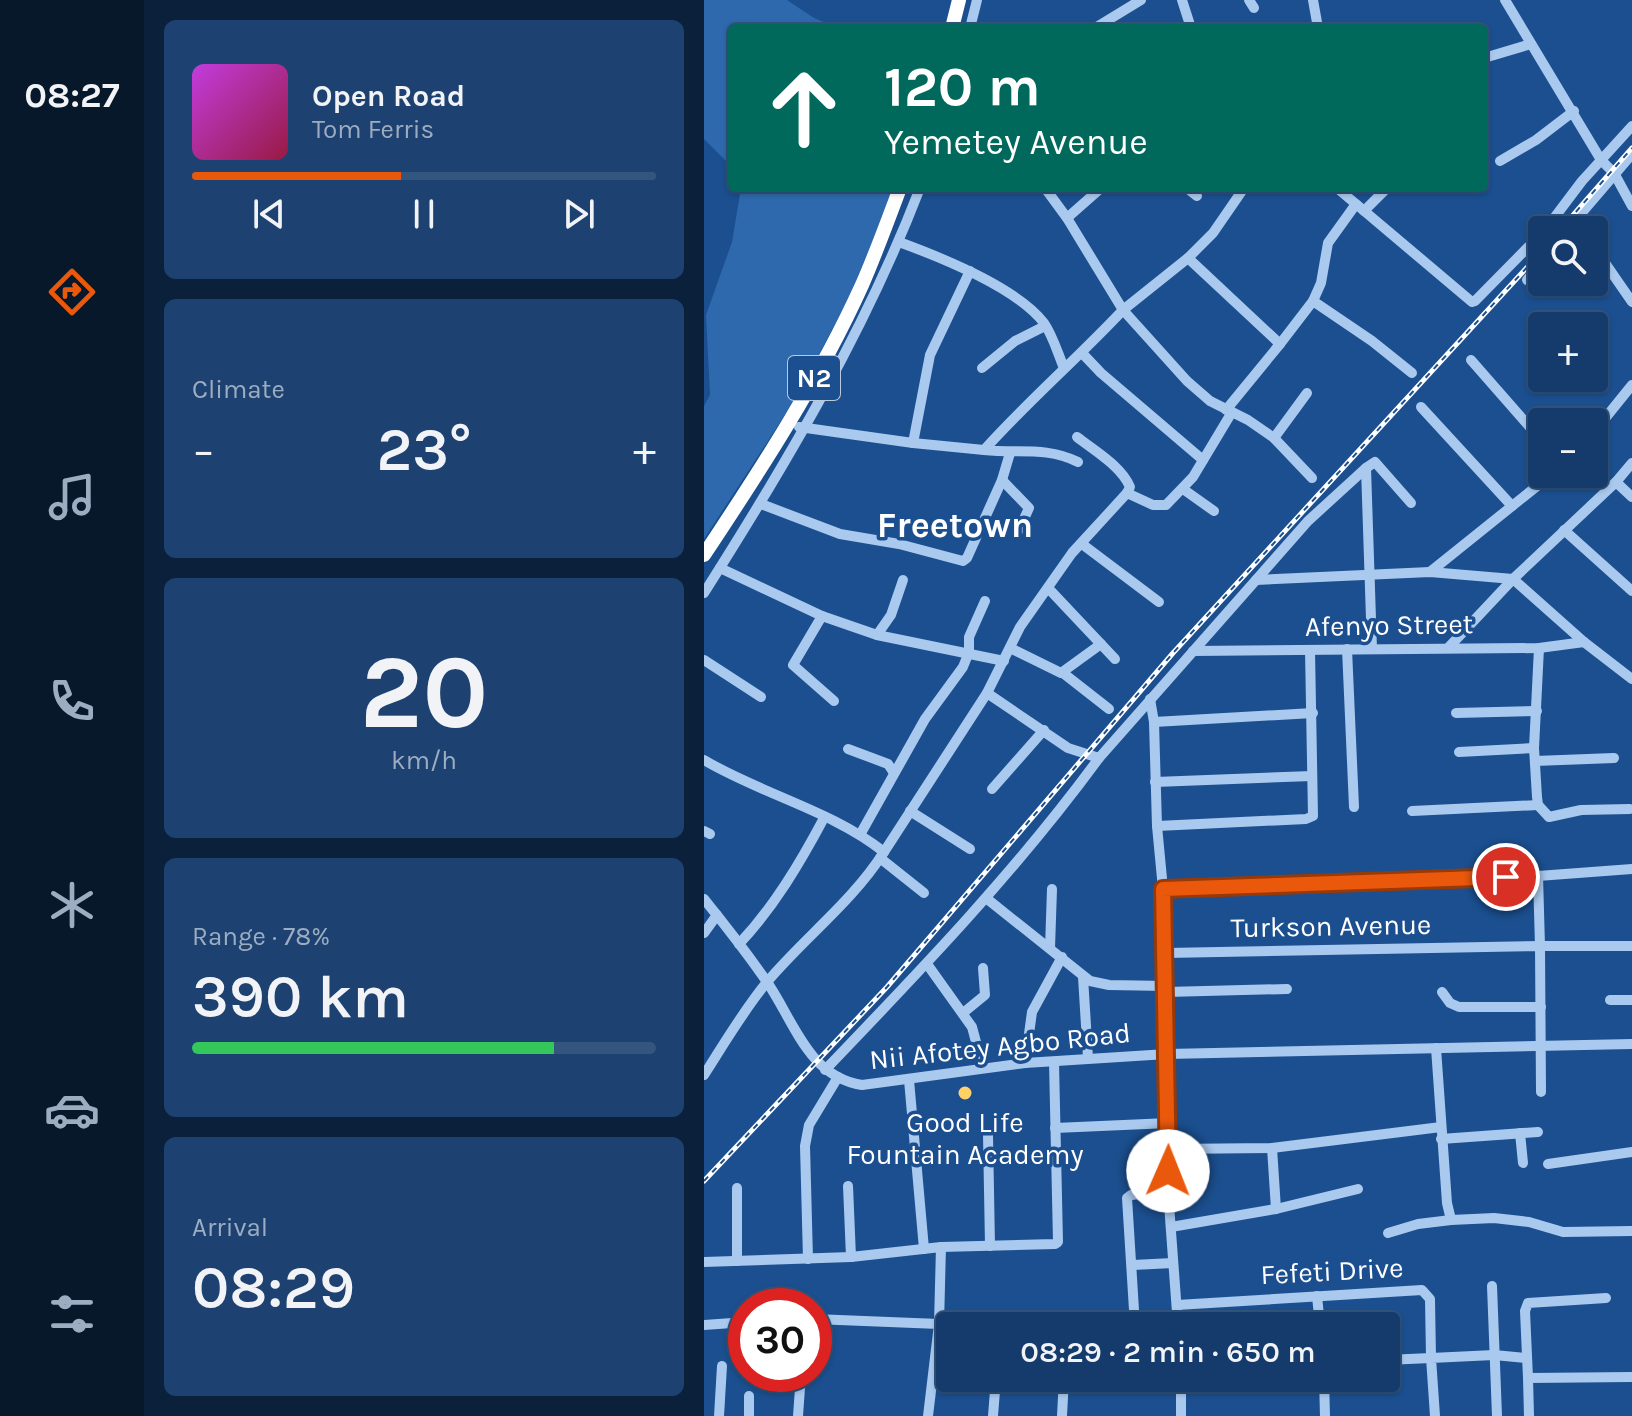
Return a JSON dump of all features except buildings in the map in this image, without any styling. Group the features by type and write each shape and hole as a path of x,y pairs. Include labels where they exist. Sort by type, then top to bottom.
{"highway":[{"path":"953,24 959,0"},
{"name":"N2","path":"704,555 789,423 861,287 898,192"}],"street":[{"path":"971,24 977,0"},
{"path":"1102,24 1141,0"},
{"path":"1182,0 1190,24"},
{"path":"1313,0 1317,24"},
{"path":"1505,0 1632,206"},
{"path":"1488,57 1531,44"},
{"path":"1500,161 1536,140 1574,111"},
{"path":"1556,216 1632,126"},
{"path":"1582,216 1632,154"},
{"path":"704,593 761,504 804,428 899,242 918,192"},
{"path":"1048,192 1123,310 1187,381 1274,438 1312,478"},
{"path":"1067,218 1096,192"},
{"path":"1192,192 1197,196"},
{"path":"984,450 1020,409 1082,353 1123,310 1188,258 1213,233 1241,192"},
{"path":"1342,192 1472,302 1528,249"},
{"path":"1127,493 1153,505 1166,505 1183,489 1203,460 1229,411 1313,301 1321,283 1328,243 1360,208 1382,192"},
{"path":"899,242 970,271 1022,303 1045,326 1064,368"},
{"path":"1188,258 1280,344"},
{"path":"1608,267 1632,302"},
{"path":"913,443 930,355 970,271"},
{"path":"1313,301 1412,373"},
{"path":"982,368 1015,341 1045,326"},
{"path":"1082,353 1203,460"},
{"path":"1471,360 1528,425"},
{"path":"1608,415 1632,385"},
{"path":"1274,438 1307,393"},
{"path":"1421,407 1512,506"},
{"path":"789,423 804,428 913,443 1010,453 1032,450 1058,452 1078,462"},
{"path":"704,1075 767,982 858,887 882,855 987,693 1020,627 1072,553 1127,493 1130,487 1127,480 1111,463 1077,437"},
{"path":"761,504 840,534 899,544 963,561 1002,480 1010,453"},
{"path":"825,1070 986,898 1099,758 1321,508 1375,462 1411,503"},
{"path":"1449,647 1513,579 1616,482 1632,463"},
{"path":"1366,468 1372,649"},
{"path":"1002,480 1029,508 1019,530"},
{"path":"1616,482 1632,497"},
{"path":"1430,572 1534,488"},
{"path":"1183,489 1214,511"},
{"path":"1564,530 1632,591"},
{"path":"1082,544 1159,602"},
{"path":"720,568 822,616 877,635 1004,661"},
{"path":"1256,580 1430,572 1513,579 1584,642 1632,679"},
{"path":"877,635 891,615 903,580"},
{"path":"1049,589 1115,659"},
{"path":"861,833 925,719 960,672 969,652 969,637 985,601"},
{"path":"822,616 793,665 834,701"},
{"name":"Afenyo Street","path":"1193,651 1539,648 1584,642"},
{"path":"1063,673 1101,644"},
{"path":"1010,648 1063,673 1109,709"},
{"path":"1539,648 1534,748 1538,805 1549,817 1581,810 1630,809"},
{"path":"1347,649 1354,807"},
{"path":"1157,826 1310,818 1315,810 1310,650"},
{"path":"704,660 761,697"},
{"path":"987,693 1072,751 1099,758"},
{"path":"1150,699 1154,722 1166,953 1168,1191 1177,1312"},
{"path":"1456,713 1537,711"},
{"path":"1154,722 1313,713"},
{"path":"992,789 1044,730"},
{"path":"1459,752 1534,748"},
{"path":"848,749 888,764 894,773"},
{"path":"1535,761 1614,758"},
{"path":"704,760 861,833 924,893"},
{"path":"1155,782 1312,776"},
{"path":"1412,811 1538,805"},
{"path":"910,811 970,849"},
{"path":"739,944 758,924 789,881 824,818"},
{"path":"1163,889 1538,876 1632,869"},
{"path":"1538,876 1541,1092"},
{"path":"1050,948 1052,889"},
{"path":"986,898 1090,981 1166,989 1287,989"},
{"name":"Nii Afotey Agbo Road","path":"704,899 767,982 802,1042 825,1070 862,1085 983,1068 1088,1058 1632,1044"},
{"path":"704,933 717,915"},
{"name":"Turkson Avenue","path":"1166,953 1632,946"},
{"path":"1025,1063 1032,1012 1062,957"},
{"path":"927,964 975,1035 983,1068"},
{"path":"963,1013 985,995 983,968"},
{"path":"1083,977 1088,1058"},
{"path":"1442,992 1450,1003 1459,1007 1541,1007"},
{"path":"1610,1000 1632,1000"},
{"path":"1436,1048 1447,1203 1451,1220"},
{"path":"704,1262 851,1257 941,1247 1055,1244 1058,1242 1054,1062"},
{"path":"808,1259 805,1146 809,1125 838,1077"},
{"path":"909,1080 924,1249"},
{"path":"1055,1128 1169,1123"},
{"path":"1169,1149 1272,1148 1441,1133 1538,1132"},
{"path":"1520,1133 1523,1163"},
{"path":"988,1135 990,1246"},
{"path":"1272,1148 1276,1209"},
{"path":"1548,1164 1632,1152"},
{"path":"848,1186 851,1257"},
{"path":"737,1188 737,1261"},
{"path":"1171,1227 1276,1209 1358,1189"},
{"path":"1135,1312 1127,1198 1168,1191"},
{"path":"1388,1233 1427,1222 1494,1218 1529,1222 1563,1232 1632,1231"},
{"path":"939,1312 941,1247"},
{"path":"1133,1265 1173,1263"},
{"path":"1492,1286 1497,1416"},
{"name":"Fefeti Drive","path":"1177,1305 1422,1290 1430,1299 1431,1358"},
{"path":"1317,1296 1319,1312"},
{"path":"1529,1416 1525,1311 1528,1303 1606,1298"},
{"path":"832,1320 936,1324"},
{"path":"704,1325 728,1323"},
{"path":"928,1416 936,1349"},
{"path":"1400,1359 1494,1355 1526,1358"},
{"path":"1431,1358 1435,1416"},
{"path":"719,1416 722,1366"},
{"path":"1528,1378 1632,1377"},
{"path":"798,1416 800,1392"},
{"path":"993,1416 995,1392"},
{"path":"1062,1416 1063,1392"},
{"path":"1181,1392 1181,1416"},
{"path":"1324,1392 1325,1416"},
{"path":"749,1396 749,1416"}],"shaded area":[{"path":"704,0 787,0 829,24 728,24 728,163 704,139"},
{"path":"740,192 892,192 851,294 796,398 704,539 704,406 710,395 706,315 732,242"}],"railway":[{"path":"1572,216 1632,148"},
{"path":"704,1181 887,987 1173,653 1528,266"}],"place":[{"name":"Good Life Fountain Academy","path":"965,1093"}],"district":[{"name":"Freetown","path":"955,525"}],"route":[{"path":"1168,1171 1163,889 1506,877"}]}
